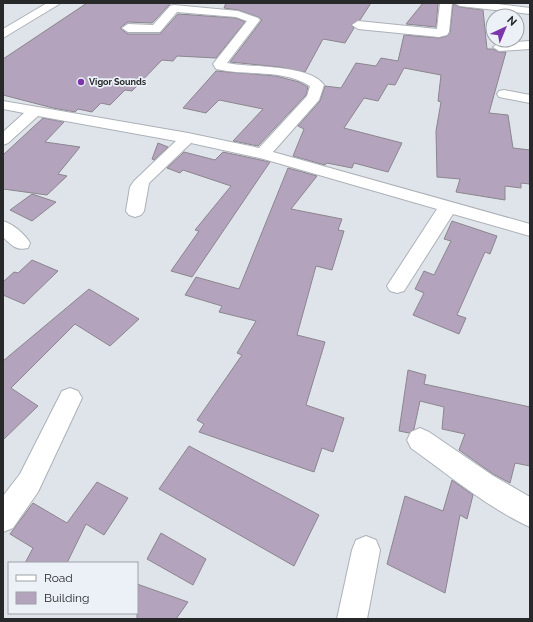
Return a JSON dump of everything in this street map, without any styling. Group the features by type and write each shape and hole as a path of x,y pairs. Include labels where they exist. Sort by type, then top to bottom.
{"street":[{"path":"3,34 54,3"},
{"path":"358,25 439,33 443,32 446,3"},
{"path":"460,3 530,11"},
{"path":"128,28 156,29 174,8 238,14 254,20 220,64 221,66 294,75 311,81 317,85 314,97 263,154"},
{"path":"504,94 530,99"},
{"path":"3,105 188,138 263,154 530,230"},
{"path":"3,140 36,110"},
{"path":"135,211 142,181 188,138"},
{"path":"397,286 448,207"},
{"path":"3,227 21,243"},
{"path":"3,518 29,483 70,398"},
{"path":"420,440 483,484 530,513"},
{"path":"352,619 366,550"}],"building":[{"path":"87,3 171,3 152,23 128,22 121,27 121,29 128,34 160,34 178,14 236,18 245,22 216,58 177,56 173,61 162,60 132,91 125,90 110,105 101,103 92,112 78,109 75,112 53,108 3,95 3,59"},
{"path":"226,3 371,3 360,20 351,25 354,28 345,43 323,39 305,72 279,67 230,62 262,20 258,17 238,10 224,8"},
{"path":"423,3 438,3 436,27 406,24"},
{"path":"453,4 460,7 483,10 485,48 493,49 499,52 506,52 489,113 508,115 513,148 530,150 530,184 521,183 521,188 505,186 505,200 456,192 460,179 437,177 436,131 441,102 438,101 441,75 404,68 395,85 388,84 378,101 364,98 344,128 402,143 388,172 354,163 352,168 327,163 325,165 293,156 304,129 298,126 320,101 325,86 341,88 356,63 376,66 381,58 398,61 404,35 439,38 447,36 450,32"},
{"path":"216,71 276,76 299,82 308,87 306,95 258,146 233,141 263,109 219,100 206,113 183,108"},
{"path":"43,118 64,122 45,142 80,147 58,174 67,176 47,195 3,189 3,155"},
{"path":"158,143 168,147 154,160 152,159"},
{"path":"184,152 215,160 223,152 270,162 192,277 171,271 199,231 195,230 231,186 183,170 180,173 167,168"},
{"path":"288,168 317,176 291,209 342,219 338,230 344,231 332,270 316,266 297,335 325,342 306,405 344,418 333,452 322,448 314,472 199,432 204,424 197,420 242,355 237,353 256,321 219,312 222,306 185,295 196,277 239,289"},
{"path":"32,194 56,202 32,221 10,210"},
{"path":"452,221 497,236 490,254 485,252 457,315 466,318 459,334 413,315 424,293 415,289 424,271 434,275 451,241 444,239"},
{"path":"32,260 58,271 24,304 3,295 3,282 14,272 18,273"},
{"path":"89,289 139,319 110,346 75,324 11,388 38,406 3,440 3,361"},
{"path":"408,370 426,375 424,384 530,407 530,466 515,463 510,483 493,474 459,450 465,434 442,429 444,407 420,401 414,429 409,433 399,431"},
{"path":"189,446 319,515 294,566 159,489"},
{"path":"452,480 473,495 467,519 460,515 445,593 387,564 405,496 443,511"},
{"path":"97,482 128,498 104,535 86,524 67,562 26,562 33,548 10,534 33,503 67,523"},
{"path":"161,533 206,559 193,585 147,559"},
{"path":"138,584 188,602 176,619 137,619"}],"place":[{"name":"Vigor Sounds","path":"81,82"}]}
